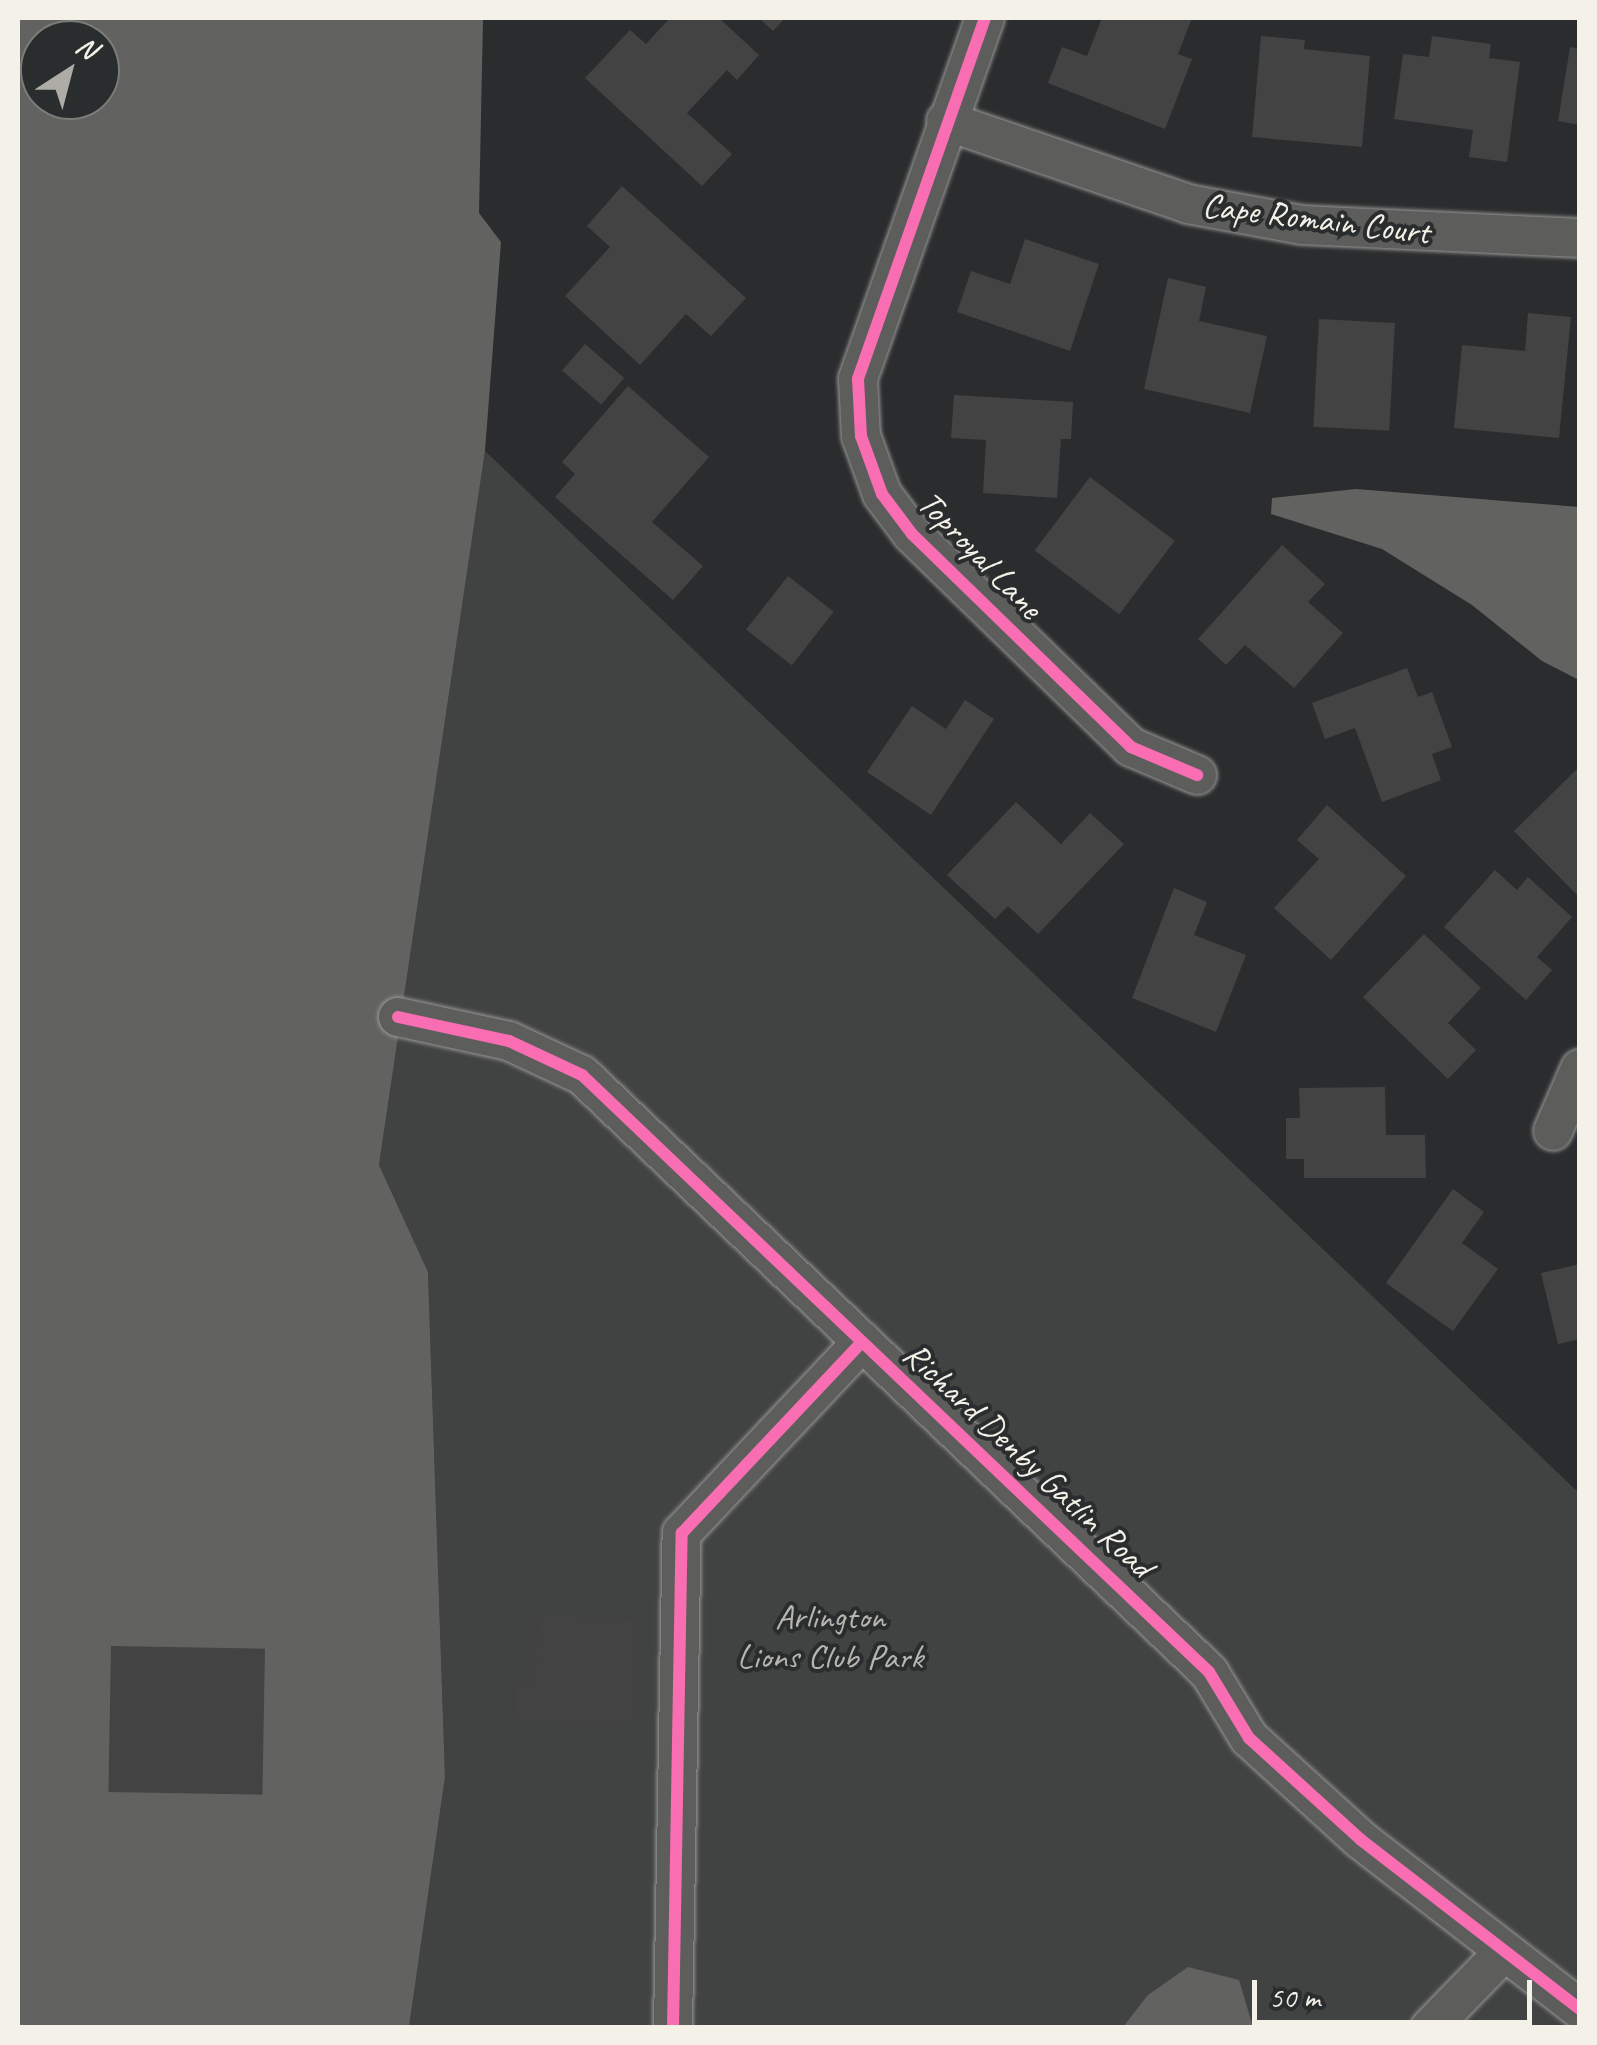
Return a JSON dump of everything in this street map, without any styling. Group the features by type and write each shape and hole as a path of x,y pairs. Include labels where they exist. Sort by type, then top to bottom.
{"street":[{"name":"Toproyal Lane","path":"985,18 858,378 861,436 882,494 912,534 1130,747 1197,775"},
{"name":"Cape Romain Court","path":"946,121 1207,208 1302,225 1580,238"},
{"name":"Richard Denby Gatlin Road","path":"398,1017 509,1041 582,1075 1210,1672 1249,1738 1502,1955 1580,2009"},
{"path":"1553,1131 1580,1070"},
{"path":"673,2028 682,1533 861,1343"},
{"path":"1430,2028 1502,1955"}],"green space":[{"name":"Arlington Lions Club Park","path":"485,451 1579,1493 1579,2027 409,2027 445,1777 428,1272 379,1165"}],"shaded area":[{"path":"18,18 483,18 479,213 501,242 485,451 379,1165 428,1272 445,1777 409,2027 18,2027"},
{"path":"1356,489 1579,507 1579,680 1542,661 1472,605 1382,549 1271,514 1272,498"},
{"path":"1188,1967 1239,1980 1253,2027 1123,2027 1148,1995"}],"building":[{"path":"670,18 719,18 759,55 737,80 727,70 687,113 732,154 702,186 585,78 630,30 646,44"},
{"path":"759,18 785,18 773,31"},
{"path":"1102,18 1192,18 1178,54 1192,59 1165,129 1048,83 1062,47 1087,56"},
{"path":"1261,36 1305,40 1304,49 1370,56 1362,147 1252,137"},
{"path":"1432,36 1491,44 1489,58 1520,62 1507,162 1469,157 1473,130 1394,119 1403,54 1429,57"},
{"path":"1570,47 1580,49 1580,125 1558,121"},
{"path":"622,186 746,298 711,336 686,314 640,365 565,296 610,247 587,226"},
{"path":"1025,239 1099,264 1070,351 957,312 971,271 1010,284"},
{"path":"1168,278 1206,287 1199,321 1267,336 1250,413 1144,389"},
{"path":"1528,313 1571,317 1559,438 1454,428 1462,345 1525,351"},
{"path":"1319,319 1395,323 1389,431 1313,427"},
{"path":"585,344 624,378 601,405 562,370"},
{"path":"628,386 709,457 652,522 703,566 673,600 555,497 575,474 562,462"},
{"path":"954,395 1073,402 1071,439 1061,439 1057,498 983,493 986,440 951,438"},
{"path":"1090,477 1175,541 1119,614 1035,550"},
{"path":"1282,545 1325,584 1308,602 1343,633 1294,688 1245,645 1226,665 1198,639"},
{"path":"788,576 834,612 792,665 746,630"},
{"path":"1407,668 1418,697 1432,692 1452,747 1432,754 1441,780 1382,802 1355,728 1325,739 1312,703"},
{"path":"965,700 994,719 931,815 867,772 912,706 946,729"},
{"path":"1577,769 1580,772 1580,898 1514,831"},
{"path":"1016,802 1061,844 1090,813 1124,844 1038,934 1008,906 995,919 947,875"},
{"path":"1327,805 1406,876 1331,960 1274,908 1319,859 1297,840"},
{"path":"1495,870 1517,890 1528,877 1572,917 1537,957 1552,970 1526,1000 1444,927"},
{"path":"1174,888 1207,902 1194,935 1246,955 1216,1032 1132,998"},
{"path":"1424,934 1481,988 1448,1023 1476,1050 1448,1079 1363,997"},
{"path":"1385,1087 1386,1135 1425,1135 1426,1178 1304,1178 1304,1159 1286,1159 1286,1118 1300,1118 1299,1088"},
{"path":"1453,1189 1484,1212 1462,1243 1498,1269 1453,1331 1386,1283"},
{"path":"1580,1264 1580,1339 1558,1344 1541,1273"},
{"path":"538,1616 634,1619 632,1724 515,1721 516,1683 536,1683"},
{"path":"111,1646 265,1649 262,1795 108,1792"}],"cycle path":[{"path":"985,18 858,379 861,436 882,494 912,534 1131,747 1197,775"},
{"path":"398,1017 509,1041 582,1075 1209,1672 1249,1738 1361,1840 1580,2009"},
{"path":"673,2028 682,1533 861,1343"}]}
